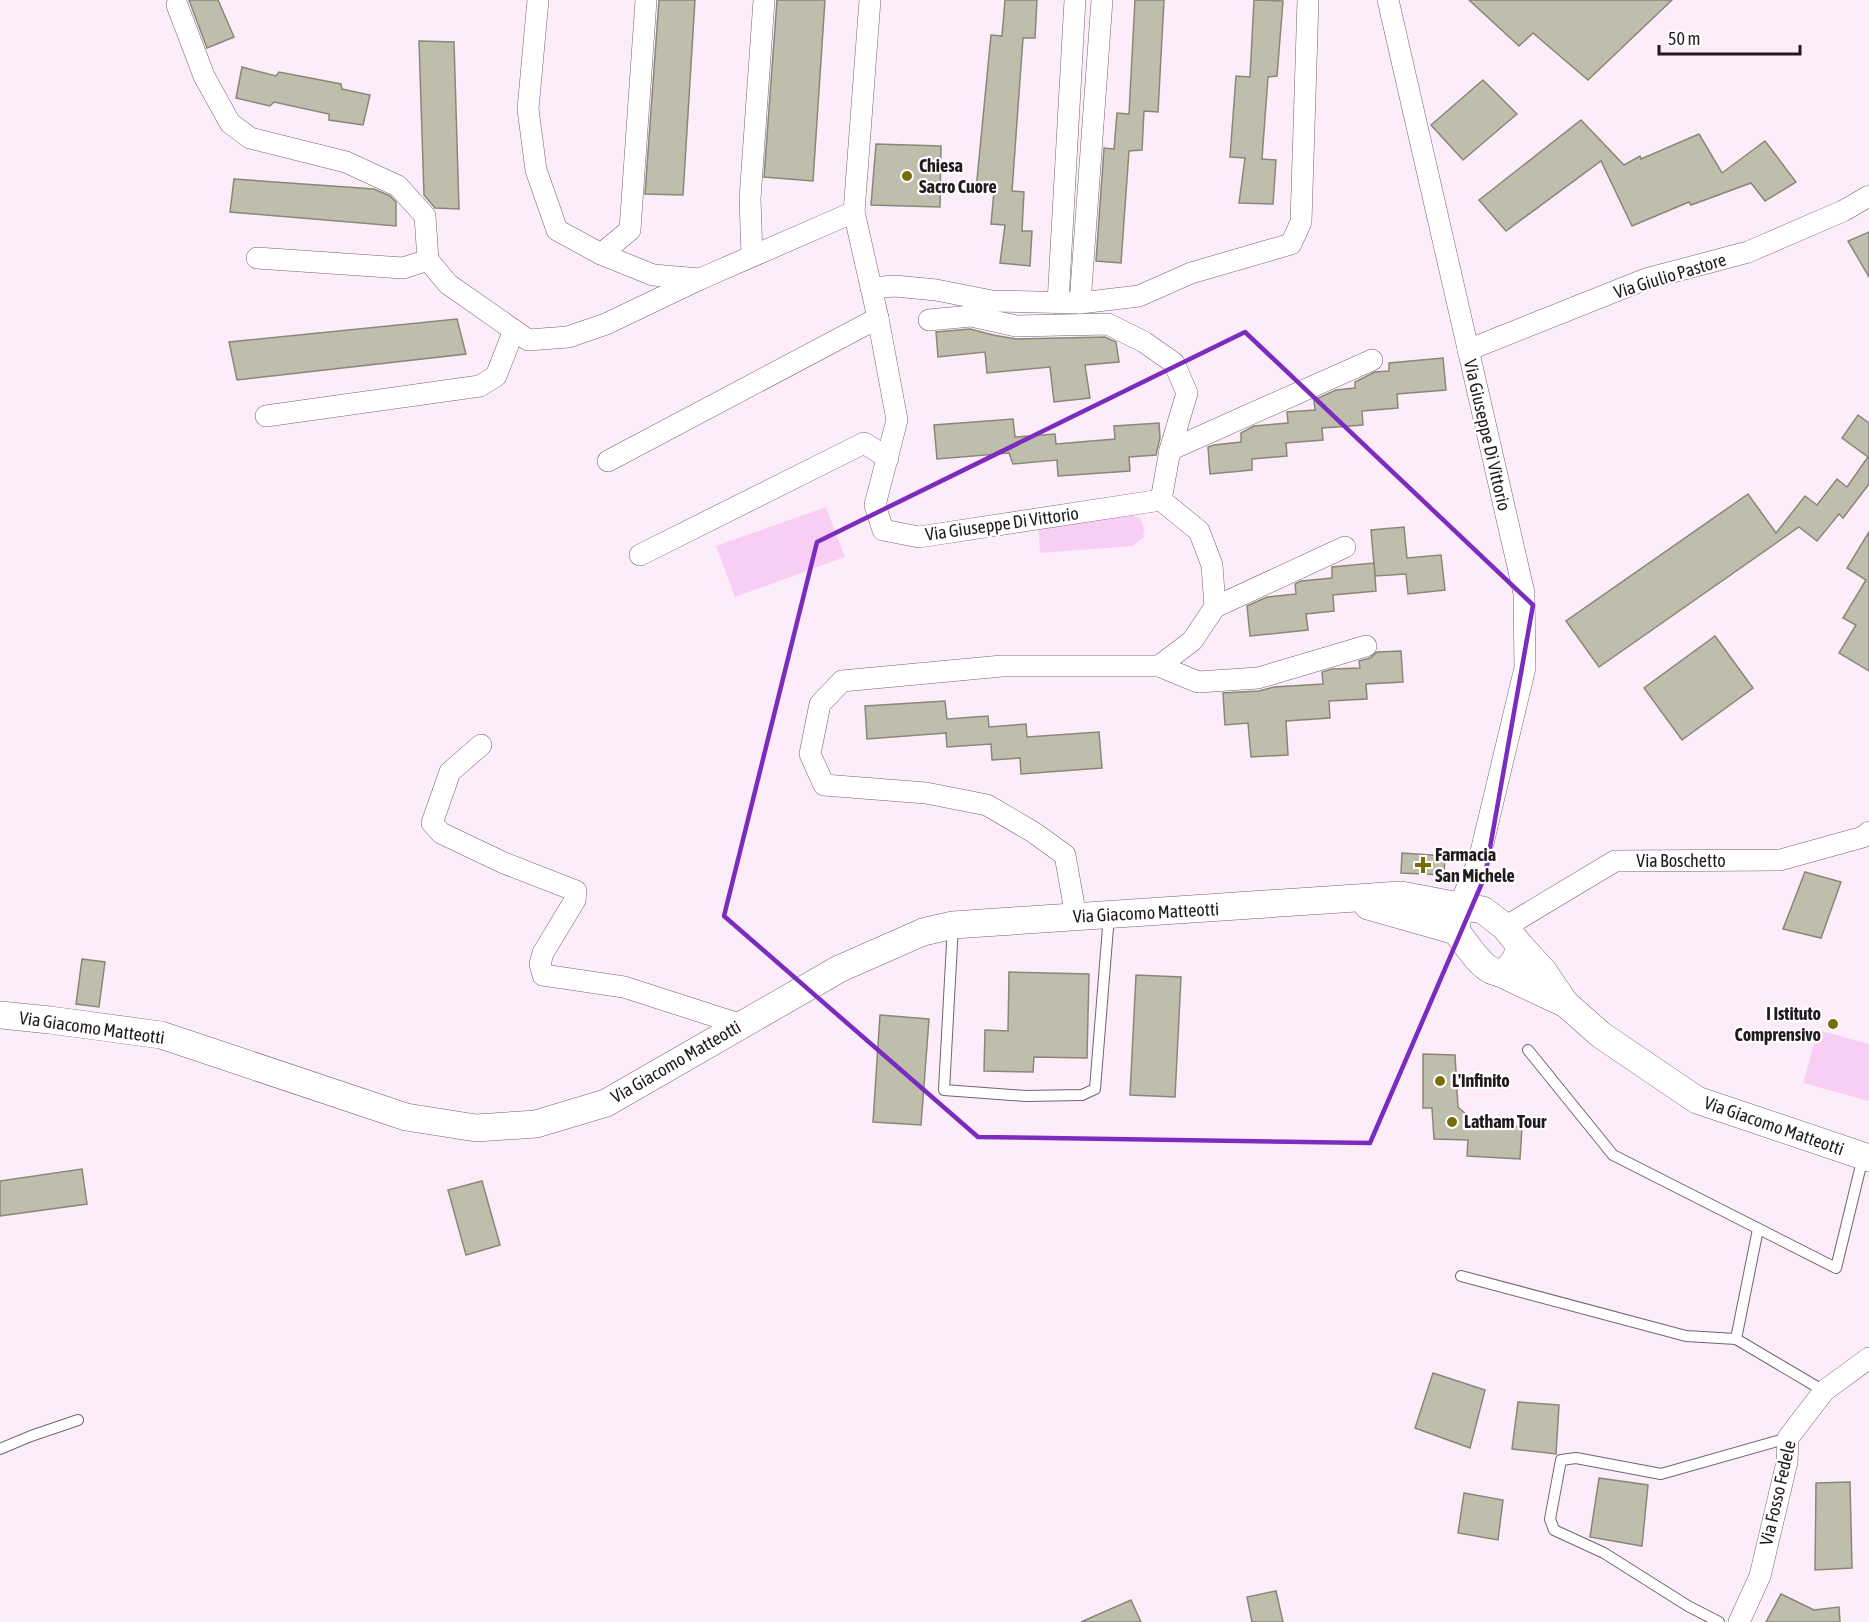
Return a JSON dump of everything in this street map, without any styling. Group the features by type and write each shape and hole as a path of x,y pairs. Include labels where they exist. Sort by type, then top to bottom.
{"street":[{"path":"538,0 528,109 536,170 557,230 601,254 653,275 700,279"},
{"path":"601,254 630,230 646,0"},
{"path":"752,256 750,199 764,0"},
{"name":"Via Giuseppe Di Vittorio","path":"870,0 854,212 872,288 897,420 874,505 883,530 919,537 1161,500"},
{"path":"1058,303 1074,0"},
{"path":"1080,303 1102,0"},
{"path":"872,288 895,285 992,301 1080,303 1139,296 1191,273 1291,244 1301,222 1308,0"},
{"name":"Via Giuseppe Di Vittorio","path":"1388,0 1524,594 1526,668 1474,872 1466,915"},
{"path":"177,4 204,76 230,123 250,138 346,162 398,186 425,216 428,260 448,284 528,339 568,337 606,324 700,279 854,212"},
{"name":"Via Giulio Pastore","path":"1468,350 1646,279 1748,252 1843,212 1869,196"},
{"path":"257,258 403,268 428,260"},
{"path":"929,320 971,316 1016,326 1108,324 1144,342 1174,363 1187,393 1170,450 1161,500 1199,531 1212,565 1215,607"},
{"path":"608,461 878,318"},
{"path":"266,416 480,386 496,376 514,330"},
{"path":"1170,450 1372,360"},
{"path":"640,555 864,443 888,458"},
{"path":"1159,666 1192,641 1215,607 1345,547"},
{"path":"1076,917 1065,855 1033,832 987,805 926,793 824,785 810,754 820,704 843,681 1002,666 1159,666 1198,682 1258,678 1366,646"},
{"path":"481,745 450,772 432,823 441,833 504,863 576,891 575,900 543,953 540,964 543,975 624,987 742,1024"},
{"name":"Via Boschetto","path":"1513,937 1615,861 1780,860 1863,837 1869,832"},
{"name":"Via Giacomo Matteotti","path":"0,1015 161,1035 406,1118 476,1128 536,1124 606,1103 839,969 923,932 953,925 1401,896 1466,915 1513,937 1544,972 1566,1004 1601,1035 1697,1100 1866,1157"},
{"name":"Via Giacomo Matteotti","path":"1466,915 1484,967 1566,1004"},
{"path":"1500,973 1515,962 1513,937"},
{"name":"Via Fosso Fedele","path":"1739,1622 1760,1576 1787,1462 1788,1438 1824,1390 1869,1358"}],"lane":[{"path":"953,925 944,1090 1026,1096 1082,1095 1095,1089 1109,915"},
{"path":"1528,1050 1613,1155 1836,1268 1866,1157"},
{"path":"1736,1339 1758,1229"},
{"path":"1461,1276 1686,1336 1736,1339 1824,1390"},
{"path":"0,1449 78,1420"},
{"path":"1719,1622 1688,1606 1604,1553 1554,1530 1550,1519 1561,1460 1576,1458 1661,1474 1788,1438"}],"highlighted area":[{"path":"1245,332 1533,605 1485,876 1370,1143 978,1137 724,916 817,542"}],"shaded area":[{"path":"826,507 845,557 735,597 716,546"},
{"path":"1129,514 1140,518 1144,528 1143,538 1132,546 1040,553 1038,521"},
{"path":"1818,1030 1869,1044 1869,1101 1803,1083"}],"building":[{"path":"189,0 218,0 234,37 207,48"},
{"path":"659,0 695,0 683,195 645,194"},
{"path":"777,0 825,0 813,181 764,177"},
{"path":"1005,0 1037,0 1035,38 1023,38 1012,191 1024,192 1022,231 1032,231 1030,266 1000,263 1005,225 991,224 994,191 976,190 991,35 1002,36"},
{"path":"1135,0 1164,0 1158,112 1144,111 1142,150 1129,151 1121,263 1096,261 1104,148 1114,149 1117,113 1129,114"},
{"path":"1254,0 1283,1 1277,76 1268,77 1262,159 1276,160 1273,204 1239,203 1245,158 1230,157 1236,76 1250,77"},
{"path":"1469,0 1672,0 1588,80 1533,33 1519,46"},
{"path":"419,41 454,42 459,209 435,208 424,195"},
{"path":"242,67 276,76 279,72 341,84 342,89 370,95 363,125 329,120 329,114 274,102 270,106 236,98"},
{"path":"1483,80 1517,114 1463,160 1431,125"},
{"path":"1581,120 1624,165 1640,156 1641,159 1699,134 1722,173 1765,141 1796,182 1765,201 1751,183 1691,205 1689,202 1632,226 1601,161 1506,231 1479,200"},
{"name":"Chiesa Sacro Cuore","path":"876,144 941,146 940,207 871,205"},
{"path":"234,179 374,189 390,196 396,202 396,226 230,212"},
{"path":"1869,232 1869,277 1848,241"},
{"path":"457,319 466,354 237,380 229,342"},
{"path":"970,329 1016,339 1105,337 1116,342 1119,362 1085,365 1090,398 1054,402 1050,367 987,373 985,352 938,357 936,332"},
{"path":"1443,358 1446,390 1397,394 1398,408 1362,411 1363,425 1322,428 1323,440 1286,443 1287,456 1252,459 1252,470 1210,474 1208,447 1241,442 1241,433 1254,426 1288,423 1287,412 1315,410 1314,400 1336,390 1355,388 1355,382 1375,372 1389,371 1389,363"},
{"path":"1858,415 1869,423 1869,484 1843,518 1839,514 1817,541 1799,527 1599,667 1566,621 1748,494 1776,533 1805,496 1817,505 1837,479 1847,487 1868,457 1842,438"},
{"path":"1013,419 1015,437 1055,434 1056,444 1115,439 1114,426 1159,423 1160,438 1156,455 1129,457 1130,471 1058,476 1057,460 1013,464 1009,453 937,459 934,425"},
{"path":"1404,527 1407,558 1441,555 1445,590 1408,594 1406,574 1375,576 1371,530"},
{"path":"1869,532 1869,671 1839,653 1856,625 1843,618 1866,580 1847,568"},
{"path":"1374,563 1376,591 1333,595 1334,611 1306,614 1308,630 1250,636 1247,606 1267,597 1296,594 1295,584 1301,581 1332,578 1332,567"},
{"path":"1715,636 1753,688 1682,740 1644,688"},
{"path":"1401,651 1403,682 1366,684 1367,699 1329,701 1330,718 1286,721 1288,755 1251,757 1248,723 1225,725 1223,693 1323,684 1322,672 1332,669 1360,668 1359,661 1370,658 1377,652"},
{"path":"945,701 947,719 988,716 989,727 1026,724 1027,737 1099,732 1102,768 1021,774 1020,758 992,760 991,744 947,747 946,733 867,739 865,706"},
{"name":"Farmacia San Michele","path":"1402,853 1445,856 1444,875 1401,873"},
{"path":"1805,872 1841,882 1821,938 1783,929"},
{"path":"82,959 105,962 99,1007 76,1004"},
{"path":"1009,972 1089,974 1087,1058 1034,1057 1033,1072 984,1071 985,1030 1008,1031"},
{"path":"1136,975 1181,977 1175,1097 1130,1095"},
{"path":"880,1015 929,1019 921,1125 873,1122"},
{"path":"1423,1054 1455,1055 1458,1107 1478,1125 1522,1127 1520,1159 1467,1156 1468,1140 1434,1139 1432,1108 1423,1108"},
{"path":"82,1169 87,1204 0,1216 0,1181"},
{"path":"482,1181 500,1245 466,1255 448,1190"},
{"path":"1433,1373 1485,1390 1470,1448 1415,1428"},
{"path":"1518,1402 1559,1405 1556,1454 1512,1449"},
{"path":"1599,1478 1648,1485 1642,1546 1590,1537"},
{"path":"1850,1482 1852,1568 1815,1570 1816,1483"},
{"path":"1464,1493 1503,1500 1498,1540 1458,1533"},
{"path":"1276,1591 1283,1622 1252,1622 1247,1597"},
{"path":"1781,1594 1814,1610 1839,1607 1840,1622 1766,1622"},
{"path":"1131,1600 1141,1622 1081,1622"}],"place":[{"name":"Chiesa Sacro Cuore","path":"907,176"},
{"name":"Farmacia San Michele","path":"1423,865"},
{"name":"I Istituto Comprensivo","path":"1833,1024"},
{"name":"L'Infinito","path":"1440,1081"},
{"name":"Latham Tour","path":"1452,1122"}]}
